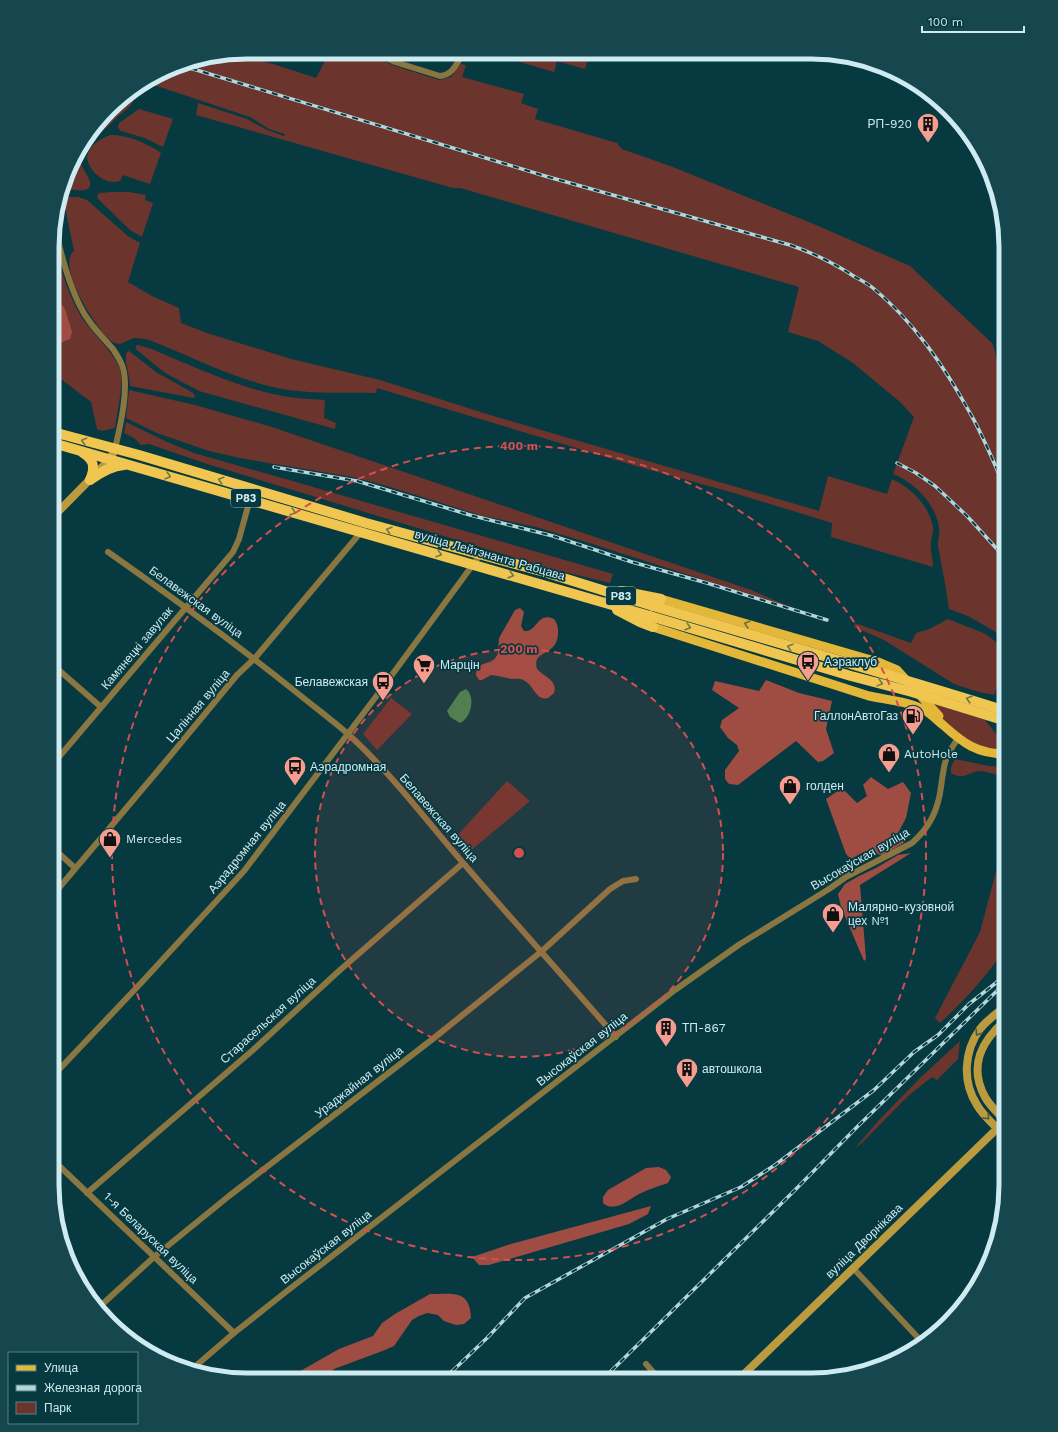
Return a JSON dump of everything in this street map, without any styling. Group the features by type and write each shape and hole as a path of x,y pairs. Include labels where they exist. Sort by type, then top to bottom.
{"highway":[{"name":"вуліца Лейтэнанта Рабцава","path":"59,434 366,523 590,585 652,611 851,676 912,692 999,719"},
{"name":"вуліца Лейтэнанта Рабцава","path":"59,445 601,600 652,611 915,682 999,709"},
{"path":"80,451 88,456 93,463 94,472 90,480"},
{"path":"90,480 102,471 130,465"},
{"path":"590,585 661,599"},
{"path":"601,600 627,616 652,627"}],"main road":[{"path":"59,511 110,459 115,449"},
{"path":"661,599 839,650 878,662 897,670 958,738"},
{"path":"652,627 869,696 898,701 926,711 958,738 970,746 982,751 999,754"},
{"path":"828,682 840,680 848,670 848,660 845,654 839,650"},
{"path":"869,696 858,686 857,679 860,670 866,664 878,662"},
{"path":"997,1128 977,1106 971,1094 966,1071 970,1048 981,1028 999,1012"},
{"path":"999,1026 989,1035 980,1055 978,1077 980,1087 986,1098 999,1113"},
{"name":"вуліца Дворнікава","path":"745,1373 997,1128"}],"street":[{"path":"389,59 436,75 444,75 451,72 459,59"},
{"path":"59,244 69,281 80,307 96,331 112,349 123,367 124,390 122,418 115,449"},
{"name":"Камянецкі завулак","path":"59,757 232,552 239,538 250,499"},
{"name":"Цалінная вуліца","path":"59,887 161,767 236,675 255,658 361,532"},
{"name":"Белавежская вуліца","path":"108,552 255,658 347,734 385,772 616,1037"},
{"name":"Аэрадромная вуліца","path":"59,1070 142,983 244,871 480,555"},
{"path":"59,670 101,707"},
{"name":"Высокаўская вуліца","path":"196,1366 234,1333 675,990 740,944 846,877 903,848 921,835 929,825 938,806 946,758 958,738"},
{"path":"59,853 75,868"},
{"name":"Старасельская вуліца","path":"87,1192 253,1050 351,960 463,863"},
{"name":"Ураджайная вуліца","path":"102,1304 154,1257 229,1196 434,1038 542,951 610,889 623,881 636,879"},
{"name":"1-я Беларуская вуліца","path":"59,1166 234,1333"},
{"path":"853,1268 919,1338"},
{"path":"646,1364 654,1373"}],"green space":[{"path":"235,59 252,59 316,78 325,59 381,59 392,65 439,80 451,77 461,64 466,65 462,77 524,94 521,103 538,109 535,119 617,143 622,149 673,167 816,225 910,266 992,343 994,348 999,370 999,634 968,616 949,609 938,546 939,529 937,518 928,502 916,488 893,474 914,417 900,402 853,363 818,341 788,332 799,287 460,188 453,188 196,115 198,103 247,119 267,130 284,136 285,134 269,129 250,117 152,84 175,73 198,65"},
{"path":"510,59 588,59 585,69 557,61 554,72"},
{"path":"135,97 132,104 96,135 114,114"},
{"path":"139,109 173,119 163,147 145,138 121,131 118,128 119,123"},
{"path":"111,135 124,136 137,140 161,153 150,184 123,175 120,181 109,181 94,172 88,162 88,153 96,143"},
{"path":"80,160 90,184 87,189 68,189"},
{"path":"129,192 146,195 145,200 153,203 142,237 130,230 98,199 97,196 99,193"},
{"path":"65,197 78,197 87,200 129,237 140,243 128,282 152,296 179,308 181,323 207,333 291,359 380,380 490,415 819,511 828,476 887,494 892,479 912,492 928,511 933,529 931,545 933,567 831,537 832,523 377,388 376,393 308,392 282,389 238,377 146,339 134,338 120,344 114,343 107,337 89,313 74,284 70,270 70,259 74,251 65,207 64,207"},
{"path":"59,263 65,282 82,318 114,357 120,370 121,391 115,428 102,431 97,429 91,402 59,378"},
{"path":"138,345 149,348 226,380 258,390 306,399 325,400 324,418 336,423 335,429 199,391 167,374 155,365 136,349 136,346"},
{"path":"129,351 156,372 193,393 195,396 194,398 130,386 126,363 126,355"},
{"path":"129,390 195,405 272,427 751,590 795,609 586,542 536,527 483,516 380,484 352,477 240,458 209,451 157,433 126,418"},
{"path":"126,422 194,453 613,574 610,583 552,569 204,463 149,444 141,445 134,438 124,433"},
{"path":"948,619 986,634 999,644 999,683 994,695 954,684 884,640 854,627 855,623 911,643 916,633 929,629"},
{"path":"391,698 412,714 377,750 363,734"},
{"path":"934,704 985,720 999,738 999,750 982,747 969,742 959,734 933,707"},
{"path":"955,759 999,767 999,775 978,771 960,776 951,773 951,767"},
{"path":"507,781 530,801 468,853 455,838"},
{"path":"999,792 999,799 996,793"},
{"path":"999,860 999,957 975,987 940,1023 935,1018 980,932"},
{"path":"960,1041 958,1059 937,1080 932,1077 908,1096 862,1143 855,1148 879,1120 919,1079"}],"shaded area":[{"path":"59,304 65,309 72,332 70,339 59,344"},
{"path":"999,352 999,366 997,356 997,353"},
{"path":"520,608 524,612 521,626 524,631 532,629 540,620 548,617 554,619 557,625 557,640 550,649 538,658 536,662 537,669 550,679 554,685 554,693 548,698 538,695 528,683 522,679 512,679 491,675 479,680 476,675 477,670 481,665 490,662 496,657 499,638 515,610"},
{"path":"766,680 799,693 832,701 826,729 834,753 823,761 818,762 796,741 738,785 729,784 725,779 725,770 739,751 737,745 728,738 720,727 722,720 739,708 712,690 715,681 759,691"},
{"path":"466,689 471,697 471,707 467,717 460,723 450,717 447,711 460,692"},
{"path":"871,777 888,789 903,782 911,793 906,818 897,835 905,842 882,856 873,852 866,852 851,859 846,854 826,799 842,788 857,803 867,796 863,785"},
{"path":"911,853 860,885 866,959 864,961 841,907 838,894 845,884 859,876 898,855"},
{"path":"659,1167 666,1170 671,1177 668,1183 637,1195 617,1206 612,1207 603,1203 603,1197 608,1190 646,1168"},
{"path":"651,1206 648,1214 629,1224 489,1265 479,1265 472,1257 511,1244"},
{"path":"430,1294 453,1294 459,1295 467,1302 470,1309 471,1318 464,1324 456,1325 444,1321 438,1315 427,1313 412,1320 394,1346 334,1369 331,1373 297,1373 339,1349 373,1336 382,1323"}],"railway":[{"path":"190,68 545,176 790,245 831,263 873,288 888,301 915,330 950,378 975,422 999,474"},
{"path":"897,463 916,473 935,486 967,516 999,551"},
{"path":"274,467 357,481 470,515 553,536 632,562 707,583 827,620"},
{"path":"450,1373 487,1338 525,1298 667,1219 741,1187 775,1165 874,1090 914,1052 938,1035 969,1004 999,980"},
{"path":"609,1373 857,1127 999,989"}],"place":[{"name":"РП-920","path":"928,144"},
{"name":"Аэраклуб","path":"808,682"},
{"name":"Марцін","path":"424,684"},
{"name":"Белавежская","path":"383,702"},
{"name":"ГаллонАвтоГаз","path":"913,736"},
{"name":"AutoHole","path":"889,774"},
{"name":"Аэрадромная","path":"295,786"},
{"name":"голден","path":"790,806"},
{"name":"Mercedes","path":"110,858"},
{"name":"Малярно-кузовной цех №1","path":"833,934"},
{"name":"ТП-867","path":"666,1048"},
{"name":"автошкола","path":"687,1088"}]}
